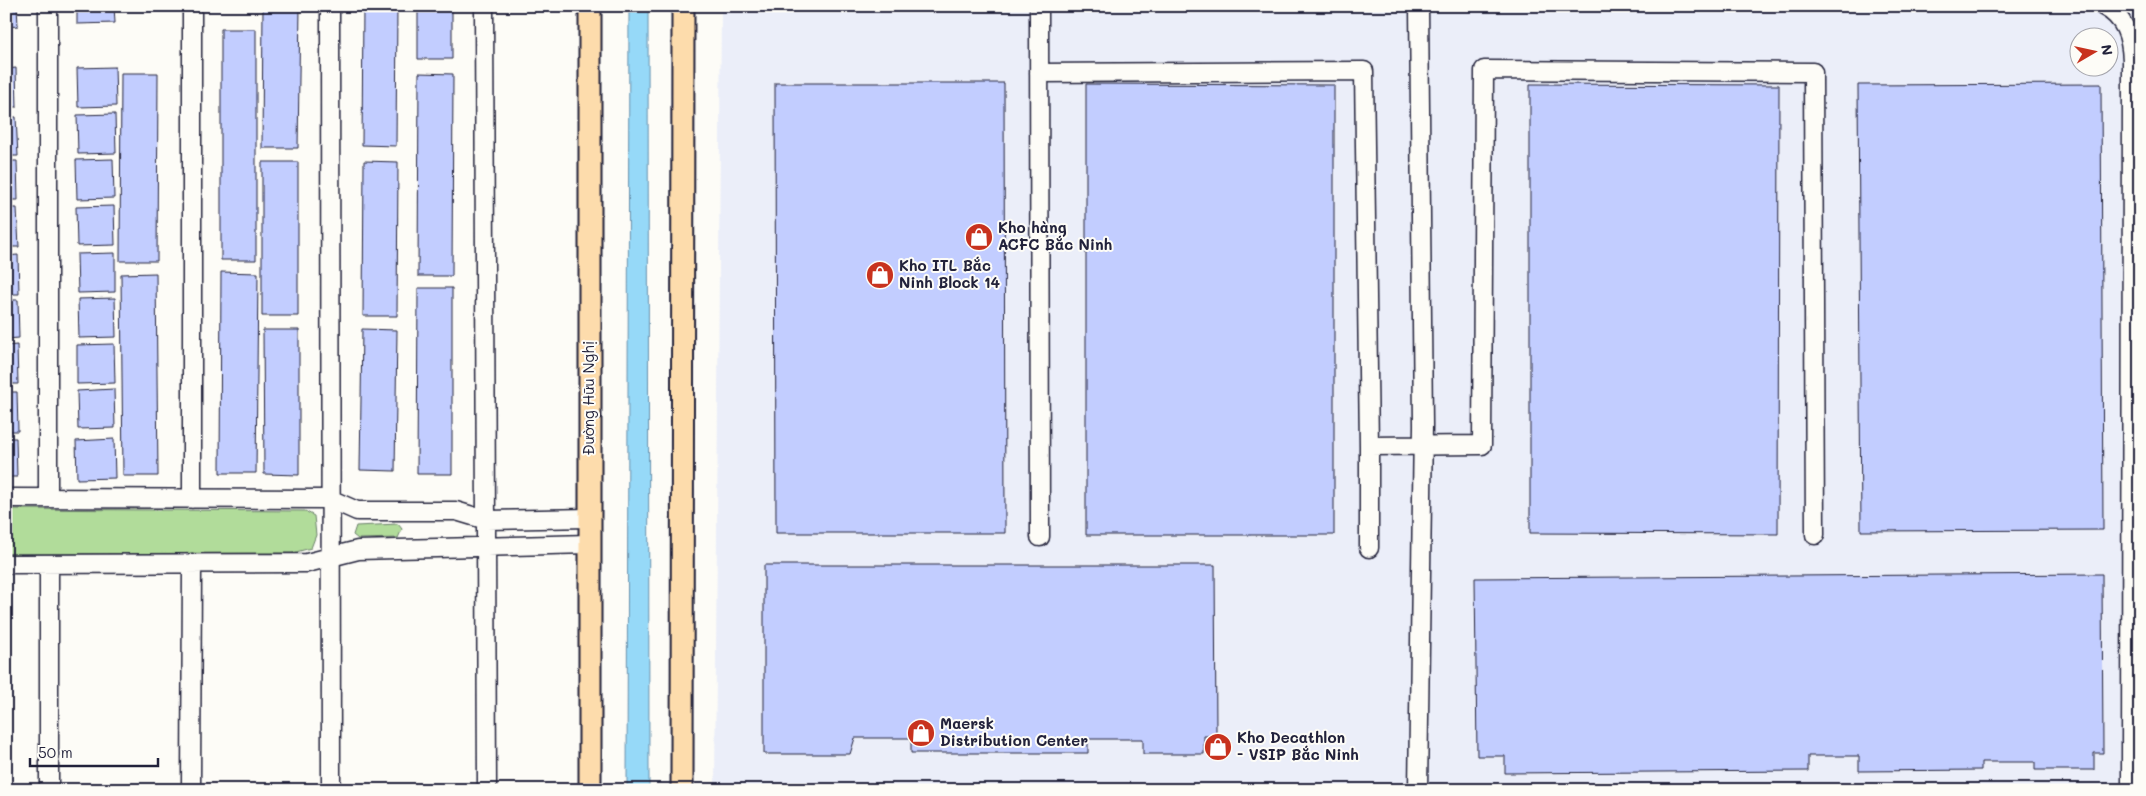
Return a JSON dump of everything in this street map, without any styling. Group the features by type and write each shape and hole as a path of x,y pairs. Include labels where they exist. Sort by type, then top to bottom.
{"main road":[{"name":"Đường Hữu Nghị","path":"590,6 588,518 590,790"},
{"path":"682,790 684,6"}],"street":[{"path":"48,6 48,498"},
{"path":"192,6 192,499"},
{"path":"330,6 331,790"},
{"path":"484,6 487,790"},
{"path":"1039,6 1040,537"},
{"path":"1418,790 1423,446 1419,6"},
{"path":"2102,6 2111,10 2124,26 2131,40 2132,60 2136,573 2131,790"},
{"path":"1369,446 1482,445 1484,70 1813,72 1815,535"},
{"path":"1039,73 1364,71 1369,548"},
{"path":"6,498 330,499 358,510 456,510 486,520 588,518"},
{"path":"6,564 307,563 358,550 589,544"},
{"path":"191,790 192,563"},
{"path":"49,564 49,790"}],"shaded area":[{"path":"721,6 2140,6 2140,790 715,790"}],"green space":[{"path":"6,509 305,511 314,516 316,535 311,548 292,553 6,554"},
{"path":"398,524 402,529 398,538 358,539 353,535 356,526"}],"water":[{"path":"629,6 648,6 649,790 627,790"}],"building":[{"path":"6,6 17,6 18,26 6,27"},
{"path":"77,6 114,6 115,23 77,24"},
{"path":"119,6 157,6 157,9 119,9"},
{"path":"263,6 300,6 298,148 262,148"},
{"path":"363,6 397,6 396,146 362,145"},
{"path":"418,6 452,6 452,59 418,59"},
{"path":"221,29 256,29 256,260 221,260"},
{"path":"115,67 116,106 78,107 77,68"},
{"path":"16,68 17,107 6,107 6,69"},
{"path":"121,73 158,73 157,261 120,261"},
{"path":"419,73 453,74 452,276 418,276"},
{"path":"775,83 1004,83 1005,533 776,533"},
{"path":"1086,84 1334,85 1334,535 1086,535"},
{"path":"1530,84 1779,85 1778,534 1530,533"},
{"path":"2101,84 2103,530 1861,531 1858,85"},
{"path":"115,114 116,153 78,154 77,115"},
{"path":"6,117 16,117 18,156 6,156"},
{"path":"113,159 114,198 77,199 76,160"},
{"path":"6,161 17,161 18,200 6,200"},
{"path":"364,161 398,162 397,316 363,316"},
{"path":"262,162 298,162 298,316 262,316"},
{"path":"114,206 115,245 77,246 76,207"},
{"path":"6,208 17,208 19,247 6,247"},
{"path":"115,253 115,292 78,293 77,254"},
{"path":"18,255 19,294 6,294 6,256"},
{"path":"221,272 258,273 256,473 220,473"},
{"path":"156,273 158,476 123,476 121,274"},
{"path":"418,288 452,288 452,474 417,474"},
{"path":"115,298 116,337 79,338 78,299"},
{"path":"6,300 18,300 19,338 6,339"},
{"path":"362,329 397,330 395,471 360,470"},
{"path":"263,330 299,330 299,475 264,474"},
{"path":"114,344 115,383 77,384 77,345"},
{"path":"17,345 18,384 6,384 6,346"},
{"path":"114,389 115,428 78,429 77,391"},
{"path":"6,392 17,392 18,431 6,431"},
{"path":"6,438 16,438 17,477 6,477"},
{"path":"114,439 115,478 77,479 76,441"},
{"path":"764,565 1215,565 1216,736 1204,736 1204,754 1143,754 1143,739 1088,739 1088,753 911,753 911,738 855,738 850,754 764,754"},
{"path":"2102,574 2103,753 2094,753 2094,770 2035,770 2035,762 1981,762 1981,770 1859,771 1859,756 1808,756 1808,771 1505,773 1505,756 1477,756 1475,578"}],"place":[{"name":"Kho hàng ACFC Bắc Ninh","path":"979,237"},
{"name":"Kho ITL Bắc Ninh Block 14","path":"880,275"},
{"name":"Maersk Distribution Center","path":"921,733"},
{"name":"Kho Decathlon - VSIP Bắc Ninh","path":"1218,747"}]}
